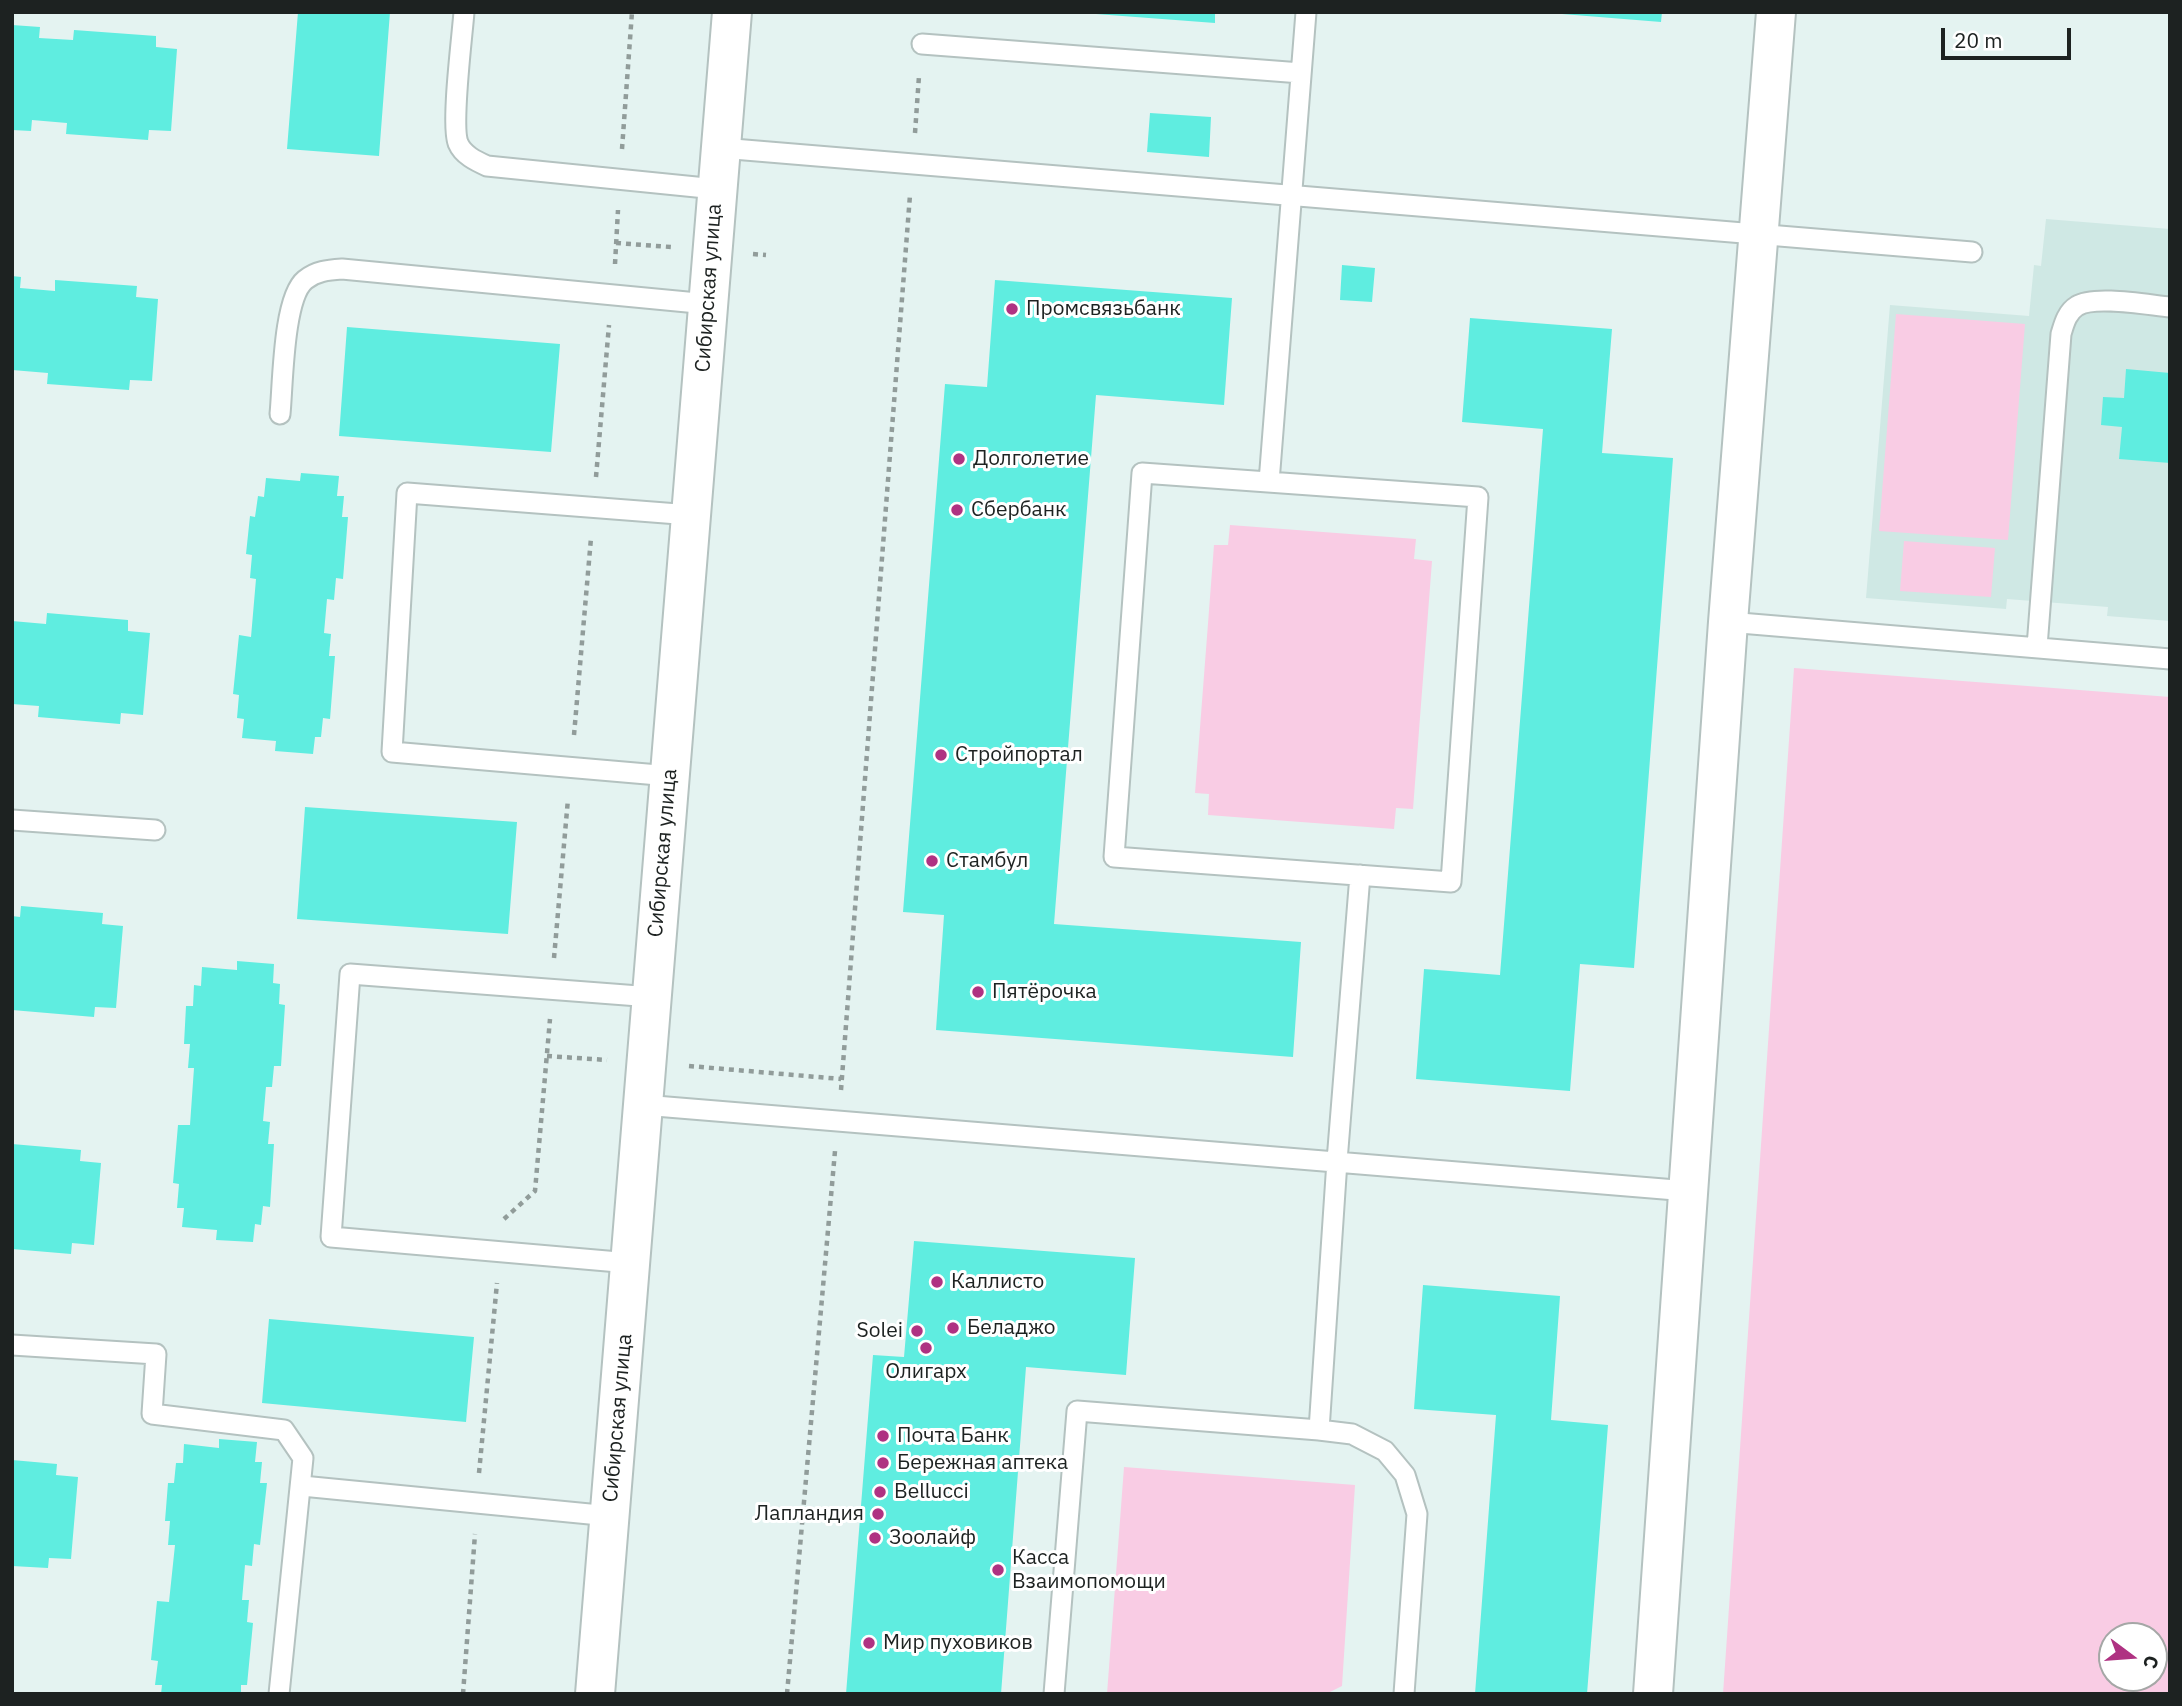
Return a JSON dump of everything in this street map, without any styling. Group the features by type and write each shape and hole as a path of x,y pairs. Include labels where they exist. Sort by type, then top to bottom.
{"main road":[{"name":"Сибирская улица","path":"595,1694 732,12"},
{"path":"1653,1694 1728,622 1776,12"}],"lane":[{"path":"464,12 456,124 458,144 471,159 487,166 716,189"},
{"path":"1269,482 1306,12"},
{"path":"922,44 1301,73"},
{"path":"721,148 1972,252"},
{"path":"280,414 288,325 293,300 303,281 317,272 342,269 708,303"},
{"path":"2037,648 2061,334 2065,319 2076,306 2090,301 2170,307"},
{"path":"1142,472 1478,497 1451,881 1360,875 1114,857 1142,472"},
{"path":"670,776 392,752 407,493 691,515"},
{"path":"1728,622 2170,659"},
{"path":"12,820 155,830"},
{"path":"1319,1430 1360,875"},
{"path":"630,1263 331,1237 350,974 652,997"},
{"path":"643,1105 1688,1191"},
{"path":"12,1345 156,1354 152,1413 284,1430 303,1458 279,1694"},
{"path":"1055,1694 1077,1411 1352,1434 1385,1451 1405,1475 1418,1514 1404,1694"},
{"path":"302,1486 610,1516"}],"path":[{"path":"616,243 632,12"},
{"path":"787,1694 838,1121 922,44"},
{"path":"547,1056 841,1079"}],"shaded area":[{"path":"2046,219 2170,229 2170,621 2107,616 2108,607 2007,599 2006,609 1866,598 1890,305 2029,316 2034,265 2041,266"},
{"path":"1896,314 2025,324 2008,540 1879,531"},
{"path":"1230,525 1416,539 1414,559 1432,561 1413,809 1396,808 1394,829 1208,815 1209,794 1195,793 1214,545 1228,545"},
{"path":"1904,541 1995,548 1991,597 1900,591"},
{"path":"1794,668 2170,697 2170,1694 1723,1694"},
{"path":"1124,1467 1355,1485 1342,1686 1326,1694 1107,1694"}],"building":[{"path":"298,12 390,12 379,156 287,149"},
{"path":"1215,12 1215,23 1096,14"},
{"path":"1562,12 1662,12 1661,22"},
{"path":"12,25 40,27 39,38 73,40 74,30 156,36 156,47 177,49 171,131 149,130 148,140 66,134 67,123 32,120 31,131 12,130"},
{"path":"1150,113 1211,117 1209,157 1147,152"},
{"path":"1342,265 1375,268 1372,302 1340,300"},
{"path":"12,276 21,277 20,288 55,291 55,280 137,286 136,297 158,299 152,381 130,380 129,390 47,384 48,373 12,370"},
{"path":"995,280 1232,298 1224,405 1096,395 1054,924 1301,942 1293,1057 936,1030 944,915 903,912 945,384 987,387"},
{"path":"1470,318 1612,329 1602,453 1673,458 1634,968 1580,964 1570,1091 1416,1079 1424,969 1500,975 1543,429 1462,422"},
{"path":"347,327 560,344 551,452 339,436"},
{"path":"2126,369 2170,373 2170,463 2119,459 2122,427 2101,425 2103,397 2124,398"},
{"path":"301,473 339,476 337,496 344,496 342,517 348,517 343,579 336,578 334,600 327,599 324,633 331,634 329,656 335,656 330,719 323,718 321,737 315,737 313,754 275,751 276,741 242,738 244,719 237,718 239,695 233,694 239,635 251,637 256,579 250,578 252,555 246,554 250,516 255,517 258,496 264,497 266,478 300,481"},
{"path":"47,613 128,620 128,631 150,633 143,715 121,713 120,724 38,717 39,706 12,704 12,621 46,624"},
{"path":"305,807 517,822 508,934 297,919"},
{"path":"21,906 103,913 102,924 123,926 116,1008 95,1007 94,1017 12,1010 12,916 20,917"},
{"path":"237,961 274,964 273,983 280,984 279,1004 285,1005 281,1066 274,1066 272,1087 266,1087 263,1121 270,1122 268,1144 274,1144 270,1207 263,1206 261,1225 255,1224 253,1242 216,1240 217,1230 182,1227 184,1208 177,1208 179,1184 173,1183 178,1125 190,1125 194,1068 188,1068 190,1044 184,1044 186,1006 193,1006 194,985 201,986 202,967 237,970"},
{"path":"12,1144 81,1150 80,1161 101,1163 94,1245 72,1243 71,1254 12,1249"},
{"path":"914,1241 1135,1258 1126,1375 1026,1367 1001,1694 846,1694 873,1355 904,1357"},
{"path":"1423,1285 1560,1296 1551,1420 1608,1425 1587,1694 1475,1694 1496,1415 1414,1409"},
{"path":"269,1319 474,1337 466,1422 262,1403"},
{"path":"219,1439 257,1442 255,1462 262,1462 260,1483 267,1483 260,1545 254,1544 252,1566 245,1565 242,1600 249,1600 247,1622 253,1623 247,1685 241,1685 241,1694 161,1694 162,1685 155,1685 158,1661 151,1660 157,1601 169,1602 175,1545 168,1545 170,1521 165,1521 168,1483 174,1483 176,1463 183,1463 184,1444 219,1448"},
{"path":"12,1460 57,1464 56,1475 78,1477 71,1559 49,1558 48,1568 12,1566"}],"place":[{"name":"Промсвязьбанк","path":"1012,309"},
{"name":"Долголетие","path":"959,459"},
{"name":"Сбербанк","path":"957,510"},
{"name":"Стройпортал","path":"941,755"},
{"name":"Стамбул","path":"932,861"},
{"name":"Пятёрочка","path":"978,992"},
{"name":"Каллисто","path":"937,1282"},
{"name":"Беладжо","path":"953,1328"},
{"name":"Solei","path":"917,1331"},
{"name":"Олигарх","path":"926,1348"},
{"name":"Почта Банк","path":"883,1436"},
{"name":"Бережная аптека","path":"883,1463"},
{"name":"Bellucci","path":"880,1492"},
{"name":"Лапландия","path":"878,1514"},
{"name":"Зоолайф","path":"875,1538"},
{"name":"Касса Взаимопомощи","path":"998,1570"},
{"name":"Мир пуховиков","path":"869,1643"}]}
